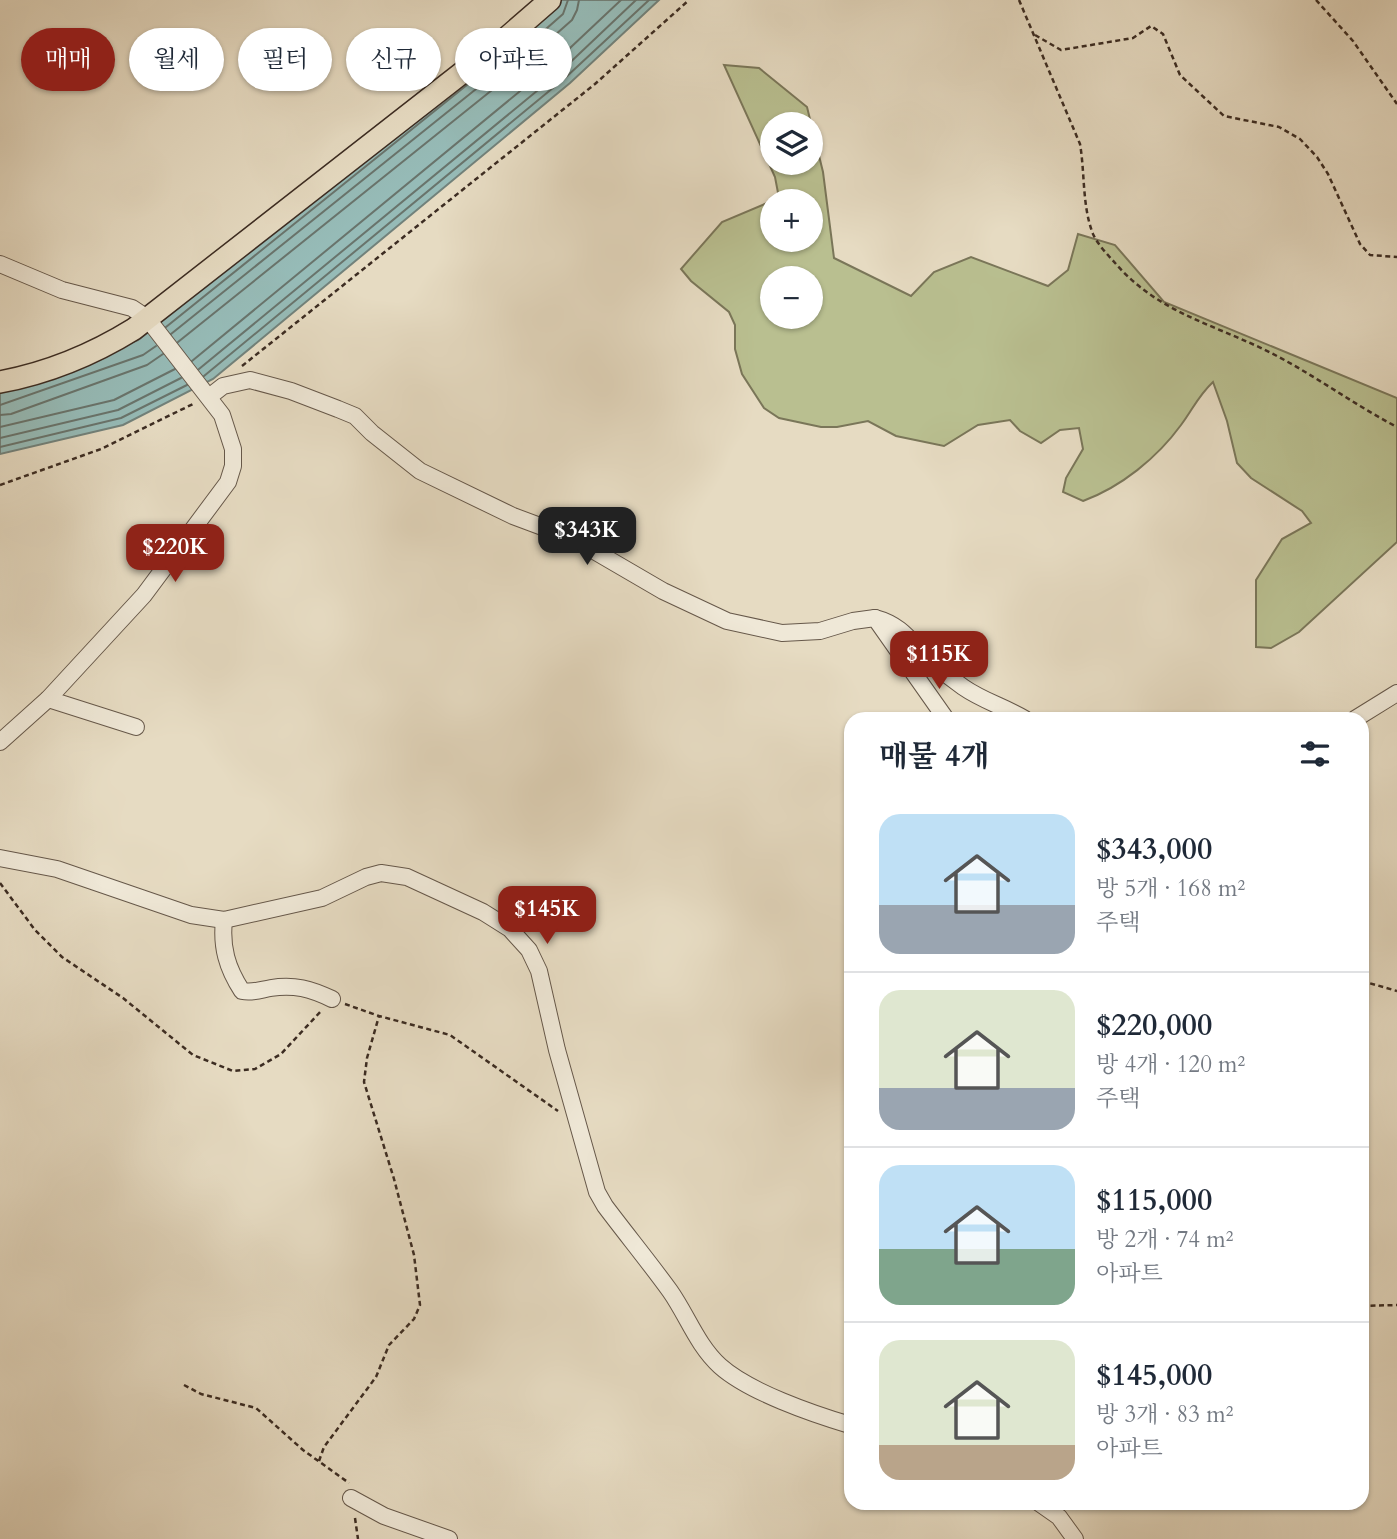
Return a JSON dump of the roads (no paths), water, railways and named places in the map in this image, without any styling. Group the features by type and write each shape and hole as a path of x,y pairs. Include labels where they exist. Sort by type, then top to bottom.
{"main road":[{"path":"0,382 32,376 78,359 111,344 149,321 504,40 550,0"}],"street":[{"path":"0,264 62,290 132,309 149,321 222,415 233,449 233,466 228,482 144,595 48,699 0,742"},
{"path":"206,394 223,386 250,380 291,391 355,416 420,471 513,516 572,538 663,591 727,621 782,633 820,631 853,621 875,618 891,623 934,665 982,700 1013,712"},
{"path":"875,618 941,712"},
{"path":"1366,712 1397,694"},
{"path":"48,699 136,727"},
{"path":"0,859 57,869 191,915 224,920 322,898 366,877 381,873 407,877 482,912 510,929 529,950 539,971 557,1050 597,1192 605,1206 671,1292 705,1349 719,1365 734,1377 810,1414 844,1423"},
{"path":"224,920 222,938 225,956 242,991 254,993 298,986 332,999"},
{"path":"351,1498 384,1517 449,1539"},
{"path":"1049,1510 1059,1517 1075,1539"}],"water":[{"path":"555,0 659,0 572,81 572,28 523,28"},
{"path":"455,86 455,91 560,91 213,379 123,425 0,454 0,390 138,340"}]}
